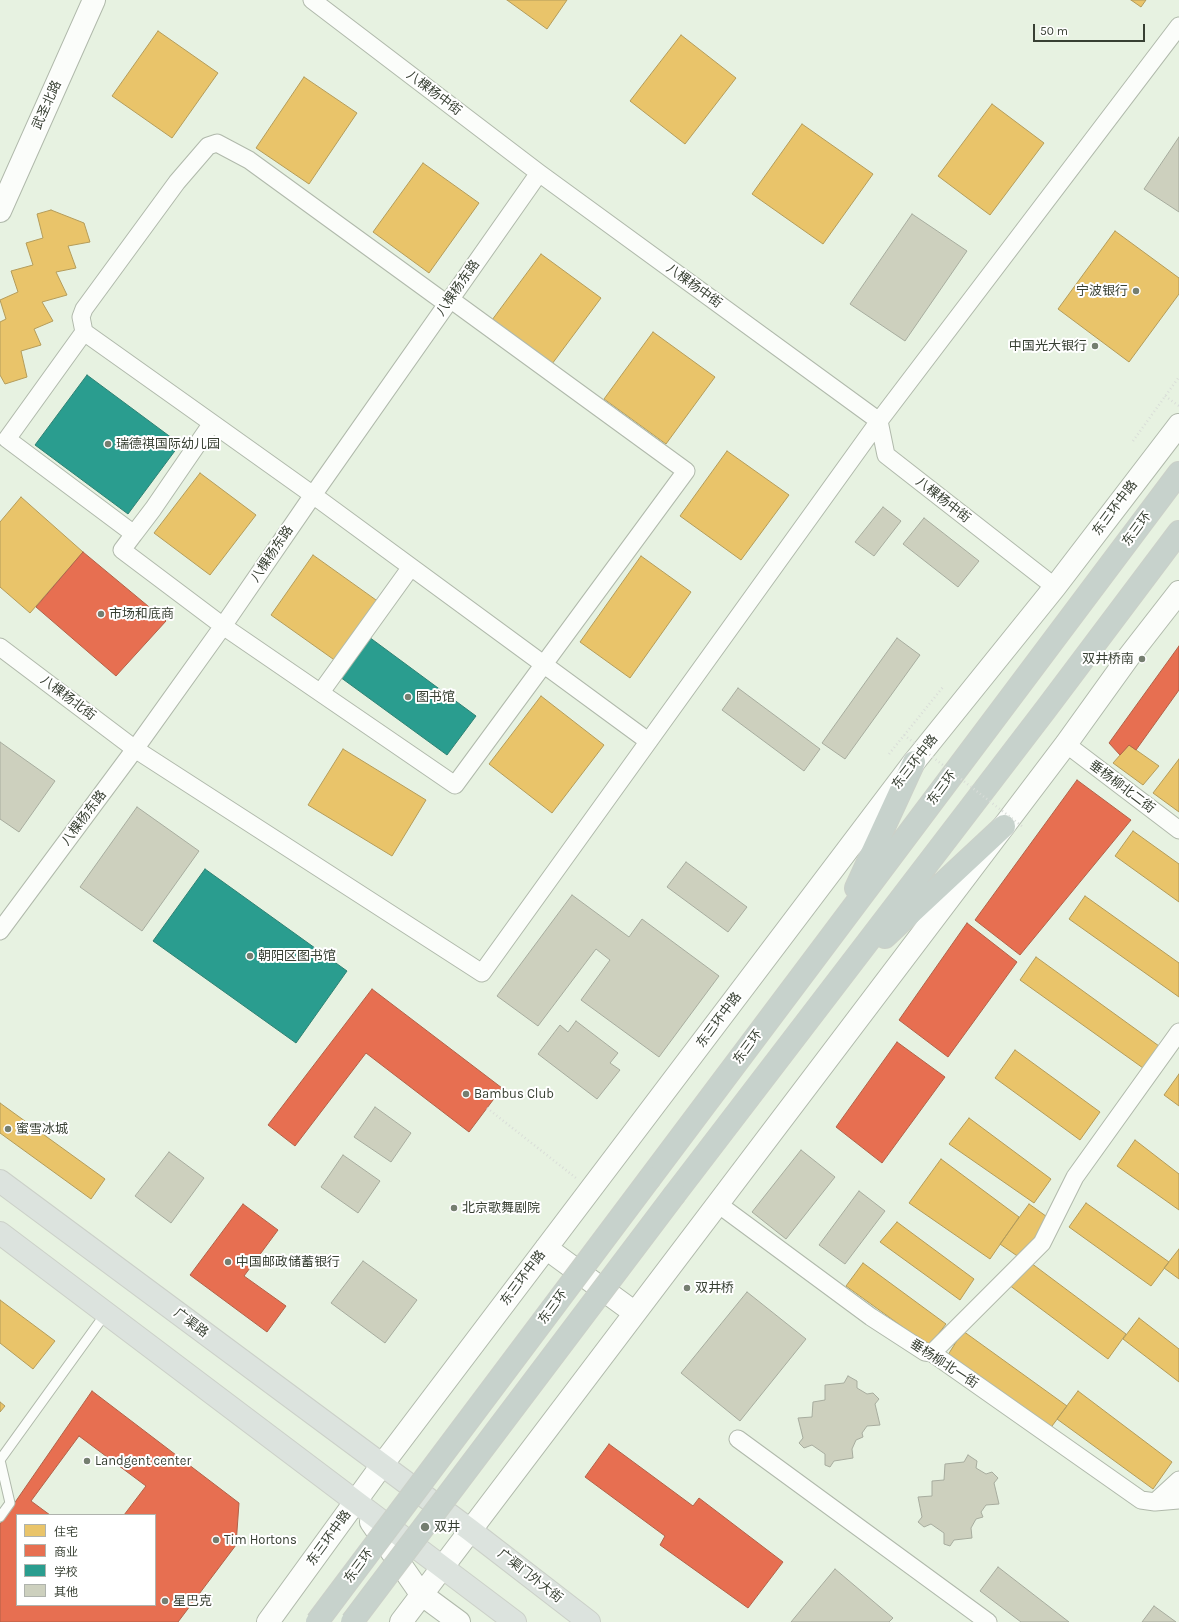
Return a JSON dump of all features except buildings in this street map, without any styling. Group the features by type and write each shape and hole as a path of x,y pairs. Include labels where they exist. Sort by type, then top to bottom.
{"highway":[{"name":"东三环","path":"317,1622 1179,473"},
{"path":"352,1622 674,1194 1179,532"},
{"path":"839,926 914,762"},
{"path":"838,980 1014,826"}],"main road":[{"name":"广渠路","path":"0,1181 470,1530"},
{"path":"0,1233 357,1501 515,1622"},
{"name":"广渠门外大街","path":"470,1530 589,1622"}],"street":[{"name":"武圣北路","path":"0,211 94,0"},
{"name":"八棵杨中街","path":"312,0 539,173 878,421 886,455 1054,587"},
{"path":"212,423 153,509 122,550 223,626 455,784 544,664 686,471 250,160 217,143 208,146 176,182 84,309 81,317 84,332 212,423 313,495 544,664 648,741 878,421 1179,26"},
{"name":"八棵杨东路","path":"0,931 136,749 539,173"},
{"path":"84,332 7,440 134,534"},
{"name":"东三环中路","path":"268,1622 382,1465 914,762 1054,587 1179,425"},
{"path":"321,692 411,567"},
{"path":"401,1622 718,1204 1014,826 1066,744 1130,655 1179,592"},
{"name":"八棵杨北街","path":"0,647 136,749 482,973 648,741"},
{"name":"垂杨柳北二街","path":"1066,744 1179,830"},
{"path":"932,1353 1042,1243 1075,1177 1179,1032"},
{"name":"垂杨柳北一街","path":"718,1204 872,1317 925,1352 932,1353 1141,1500 1155,1502 1179,1500"},
{"path":"546,1248 635,1313"},
{"path":"738,1439 988,1622"},
{"path":"1155,1502 1179,1480"},
{"path":"357,1501 421,1594 459,1622"}],"lane":[{"path":"0,1517 10,1502 0,1460 106,1313"}],"path":[{"path":"1133,441 1179,377"},
{"path":"1165,396 1179,406"},
{"path":"889,754 943,687"},
{"path":"904,735 1014,826"},
{"path":"487,1108 591,1189"}],"place":[{"name":"宁波银行","path":"1136,291"},
{"name":"中国光大银行","path":"1095,346"},
{"name":"瑞德祺国际幼儿园","path":"108,444"},
{"name":"市场和底商","path":"101,614"},
{"name":"双井桥南","path":"1142,659"},
{"name":"图书馆","path":"408,697"},
{"name":"朝阳区图书馆","path":"250,956"},
{"name":"Bambus Club","path":"466,1094"},
{"name":"蜜雪冰城","path":"8,1129"},
{"name":"北京歌舞剧院","path":"454,1208"},
{"name":"中国邮政储蓄银行","path":"228,1262"},
{"name":"双井桥","path":"687,1288"},
{"name":"Landgent center","path":"87,1461"},
{"name":"双井","path":"425,1527"},
{"name":"Tim Hortons","path":"216,1540"},
{"name":"星巴克","path":"165,1601"}]}
